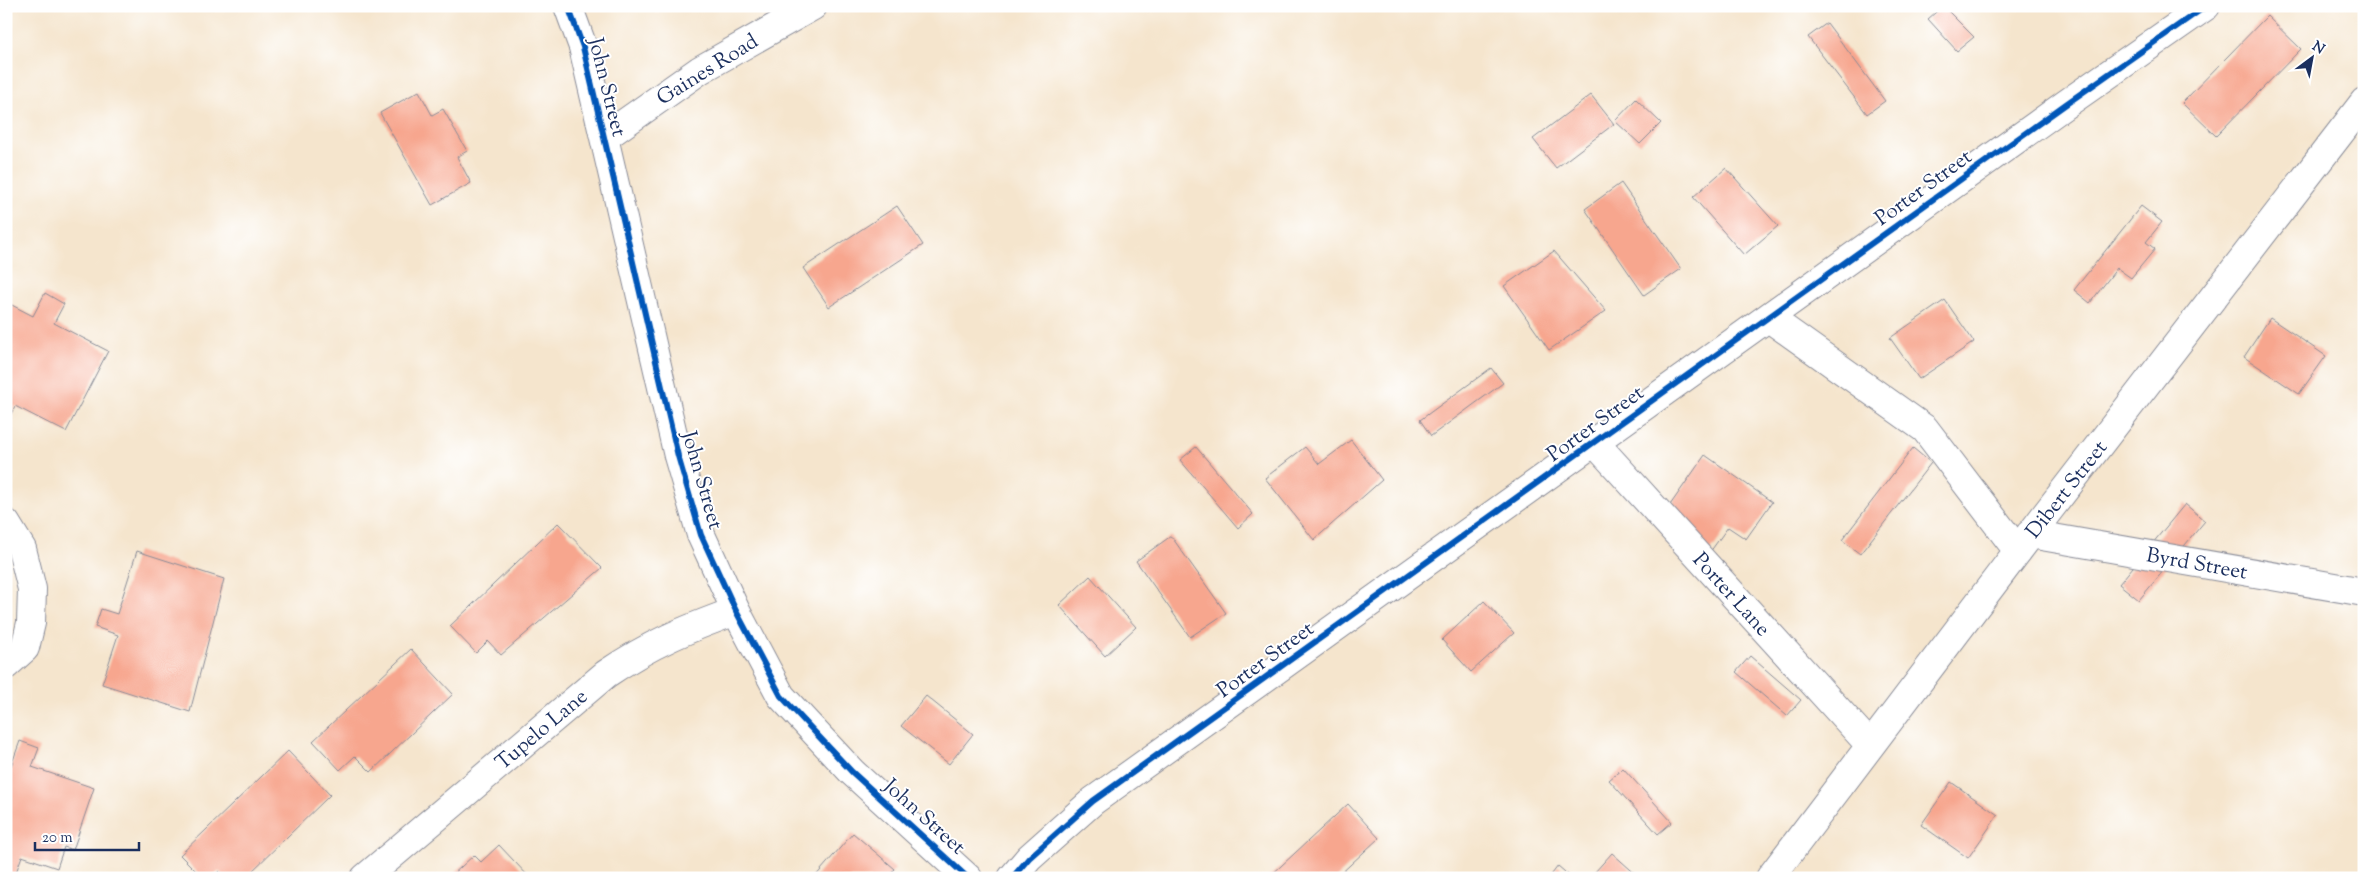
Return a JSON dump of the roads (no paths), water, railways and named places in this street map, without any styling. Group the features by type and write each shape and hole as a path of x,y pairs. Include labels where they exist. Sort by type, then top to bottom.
{"street":[{"name":"John Street","path":"568,6 583,47 678,456 701,535 736,611 782,696 852,772 968,878"},
{"name":"Gaines Road","path":"605,137 700,70 813,6"},
{"name":"Porter Street","path":"1012,878 1029,858 1094,802 2066,104 2206,6"},
{"name":"Dibert Street","path":"1770,878 2024,542 2364,102"},
{"path":"1769,318 1925,429 2024,542"},
{"name":"Porter Lane","path":"1595,444 1870,745"},
{"path":"6,523 22,549 32,589 31,623 24,648 6,665"},
{"name":"Byrd Street","path":"2024,542 2364,592"},
{"name":"Tupelo Lane","path":"365,878 606,674 635,654 680,631 736,611"}]}
